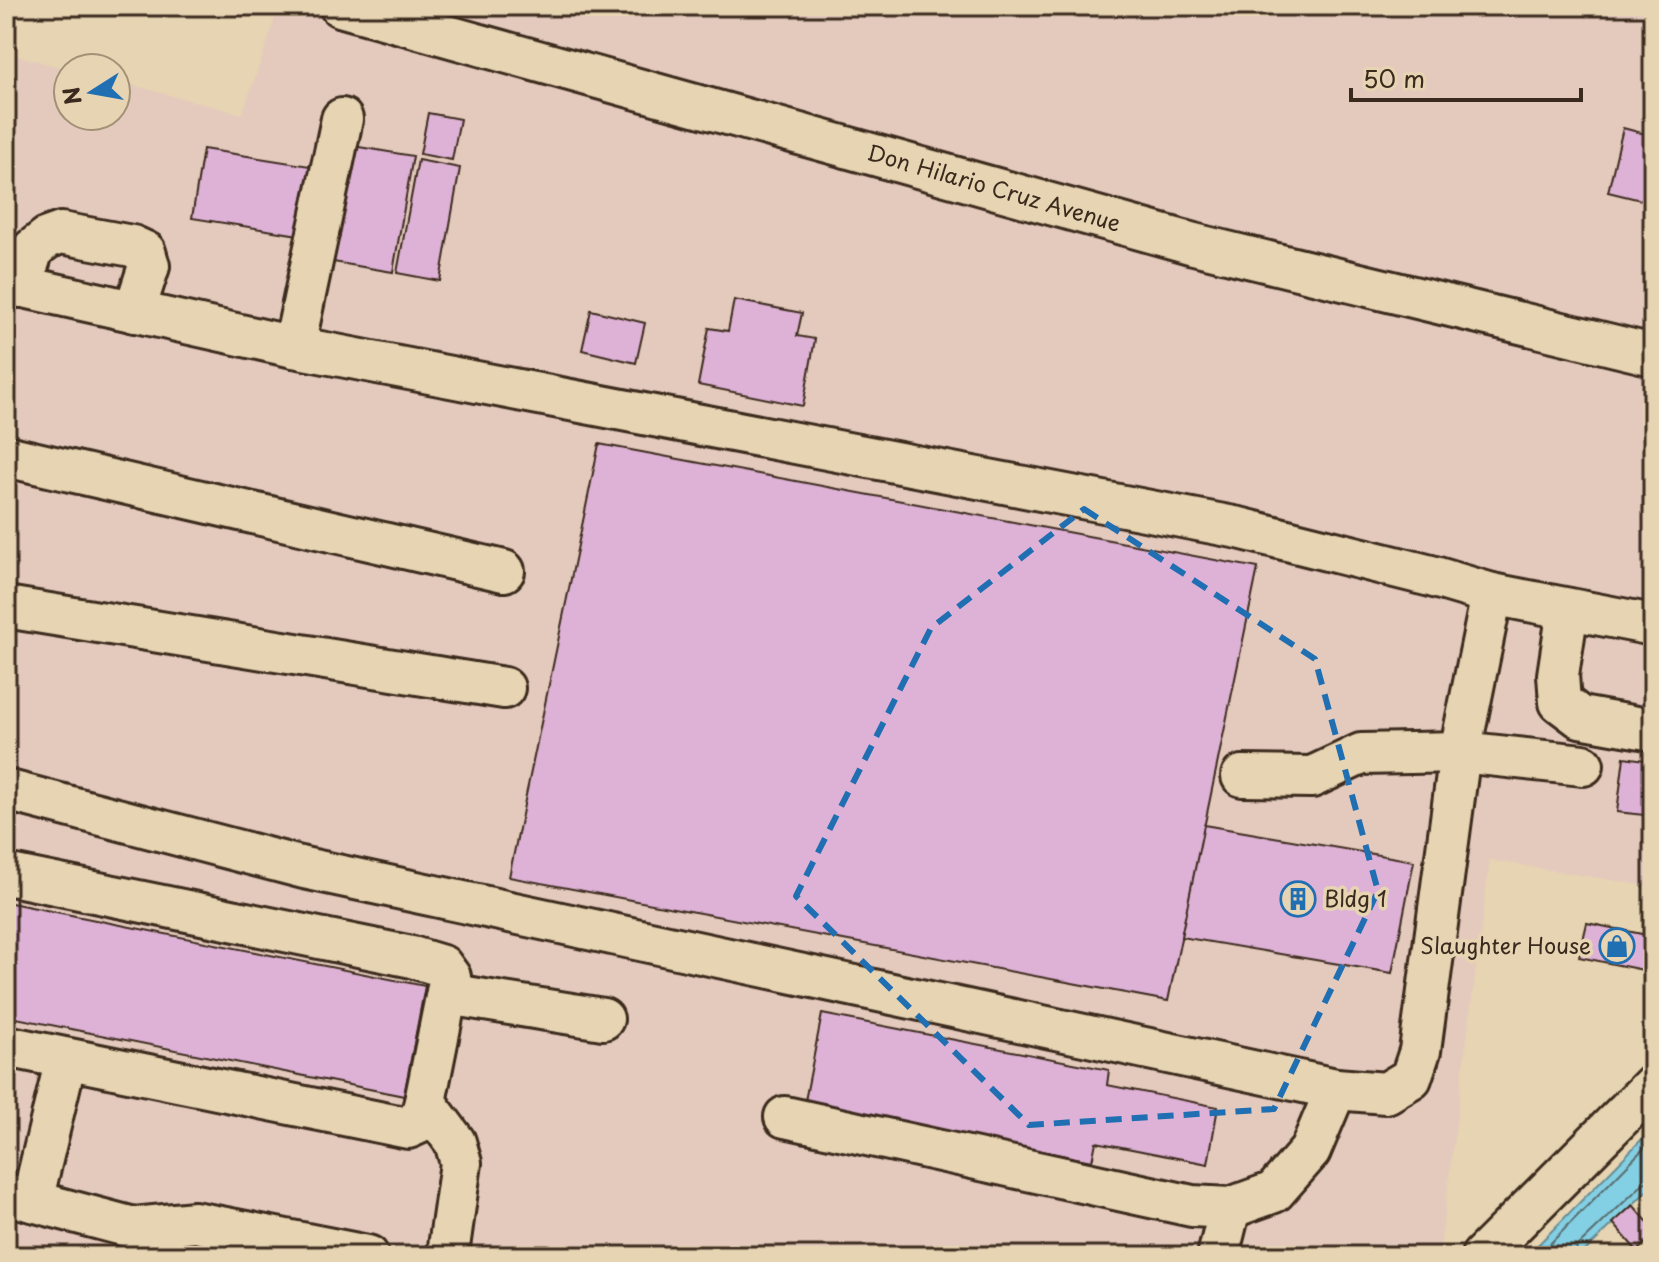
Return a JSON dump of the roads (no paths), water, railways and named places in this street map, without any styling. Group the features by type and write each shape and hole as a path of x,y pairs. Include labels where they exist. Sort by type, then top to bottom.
{"street":[{"name":"Don Hilario Cruz Avenue","path":"340,6 1194,244 1653,355"},
{"path":"294,347 342,119"},
{"path":"134,312 149,266 145,252 132,246 61,233 47,238 33,249 13,285 134,312 294,347 1239,528 1492,594 1653,625"},
{"path":"6,456 504,571"},
{"path":"6,790 304,868 1336,1089 1386,1093 1411,1078 1420,1051 1460,752 1492,594"},
{"path":"6,607 504,688"},
{"path":"1568,609 1558,675 1560,702 1580,717 1653,730"},
{"path":"1242,776 1312,777 1361,754 1460,752 1583,765"},
{"path":"6,874 412,957 442,966 450,977 425,1102 419,1123 408,1128 6,1046"},
{"path":"447,994 603,1019"},
{"path":"66,1059 19,1198 134,1228 195,1222 368,1256"},
{"path":"1487,1254 1653,1085"},
{"path":"785,1117 1192,1206 1230,1208 1274,1192 1283,1182 1310,1151 1336,1089"},
{"path":"425,1102 455,1142 461,1163 446,1256"},
{"path":"1218,1256 1230,1208"}],"water":[{"path":"1653,1128 1653,1185 1580,1256 1527,1256"}],"place":[{"name":"Bldg 1","path":"1298,899"},
{"name":"Slaughter House","path":"1617,946"}]}
